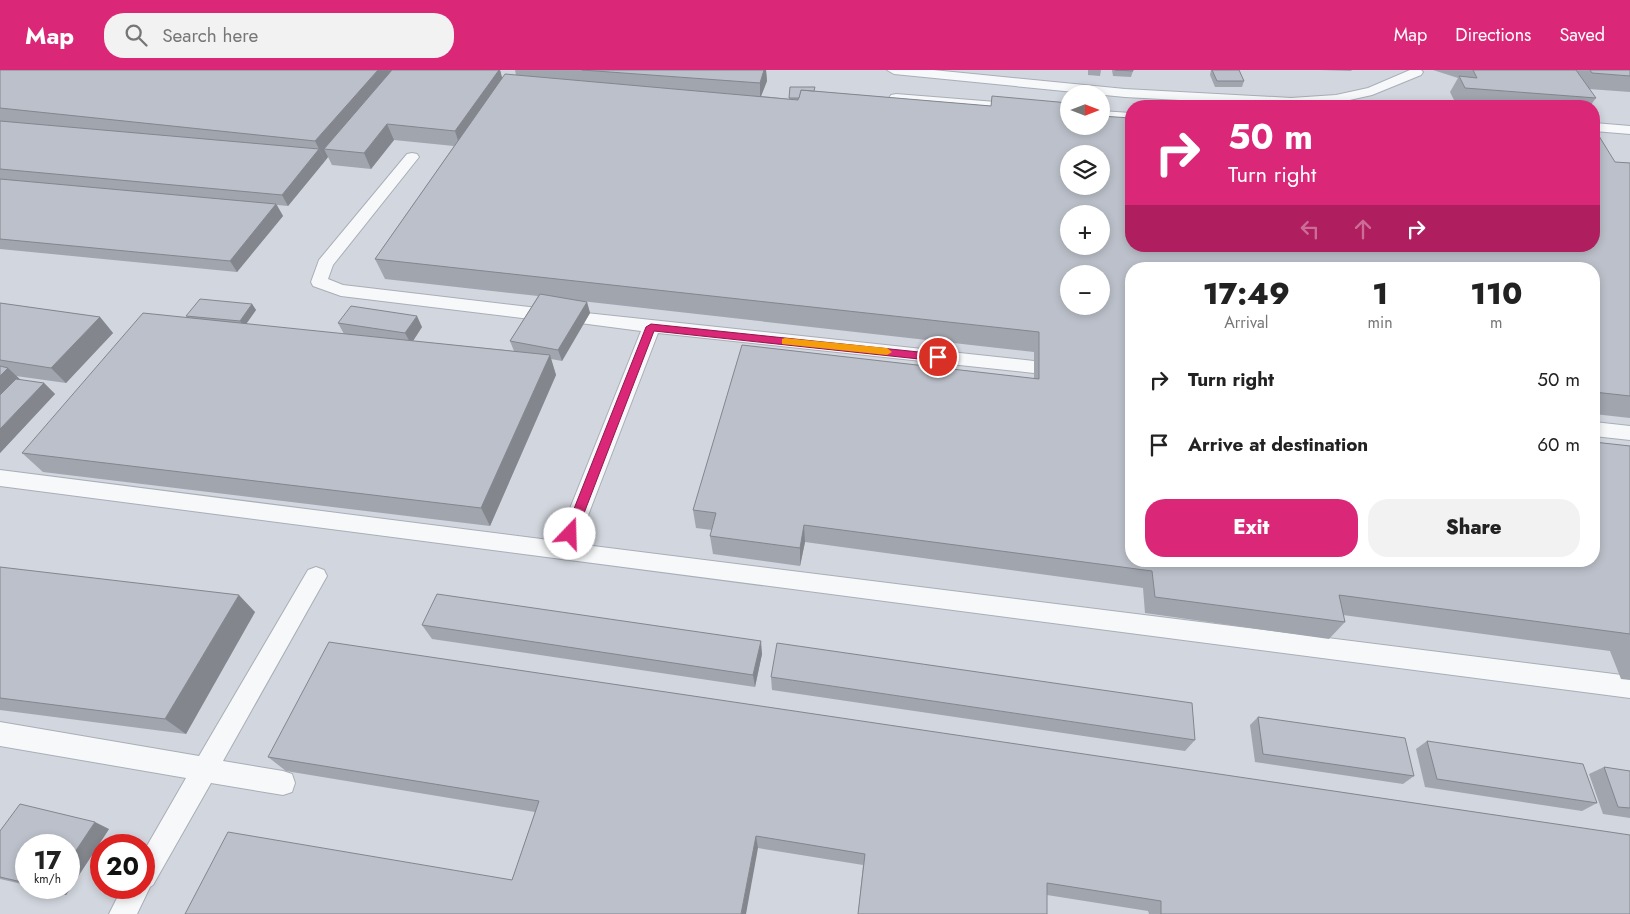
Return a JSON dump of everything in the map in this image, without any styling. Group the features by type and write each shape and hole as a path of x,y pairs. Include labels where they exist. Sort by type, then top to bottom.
{"lane":[{"path":"894,70 1125,93 1254,100"},
{"path":"1321,100 1336,99 1372,91 1416,72"},
{"path":"886,97 1060,111"},
{"path":"1110,116 1125,117"},
{"path":"1600,128 1630,130"},
{"path":"412,156 325,264 319,282 341,290 538,314"},
{"path":"586,319 1034,367"},
{"path":"564,552 651,327"},
{"path":"1600,430 1630,433"},
{"path":"0,478 564,552 1630,687"},
{"path":"155,856 316,576"},
{"path":"0,734 203,770 283,782"},
{"path":"122,914 131,899"}],"shaded area":[{"path":"0,70 1630,70 1630,914 0,914"}],"building":[{"path":"0,70 378,70 315,141 0,108"},
{"path":"392,70 499,70 455,131 387,124 364,153 324,149"},
{"path":"582,70 764,70 760,83"},
{"path":"1212,70 1239,70 1244,81 1217,81"},
{"path":"1473,70 1576,70 1596,98 1465,88 1459,76 1477,78"},
{"path":"1590,70 1630,70 1630,76 1592,73"},
{"path":"505,74 798,100 801,90 991,106 992,96 1060,102 1060,135 1110,135 1110,117 1125,118 1125,252 1600,252 1600,138 1615,162 1630,163 1630,396 1600,393 1600,262 1125,262 1125,567 1600,567 1600,443 1630,446 1630,634 1339,595 1345,622 1155,597 1152,571 804,525 800,548 710,536 716,513 693,510 742,345 1039,379 1039,332 375,259"},
{"path":"790,87 815,87 814,91 801,90 799,98 789,98"},
{"path":"0,121 319,149 282,195 0,169"},
{"path":"0,179 276,204 230,261 0,239"},
{"path":"540,294 587,302 558,350 510,341"},
{"path":"200,299 252,304 240,321 186,316"},
{"path":"0,303 100,317 51,368 0,360"},
{"path":"351,306 417,316 405,333 338,323"},
{"path":"143,313 550,355 481,508 22,453"},
{"path":"0,366 8,368 0,376"},
{"path":"16,379 44,383 0,429 0,395"},
{"path":"0,567 239,595 165,719 0,698"},
{"path":"437,594 761,641 753,675 422,625"},
{"path":"329,642 1630,835 1630,914 1161,914 1161,901 1047,883 1047,914 858,914 865,854 756,836 741,914 185,914 228,832 512,880 539,801 268,757"},
{"path":"777,643 1192,703 1195,740 771,677"},
{"path":"1258,717 1405,738 1414,776 1263,754"},
{"path":"1427,741 1583,764 1597,803 1437,779"},
{"path":"1604,767 1630,771 1630,808 1618,807"},
{"path":"20,804 95,822 80,844 80,834 15,834 15,880 0,877 0,831"}],"slow traffic":[{"path":"785,341 887,352"}],"route":[{"path":"570,534 651,327 938,357"}]}
